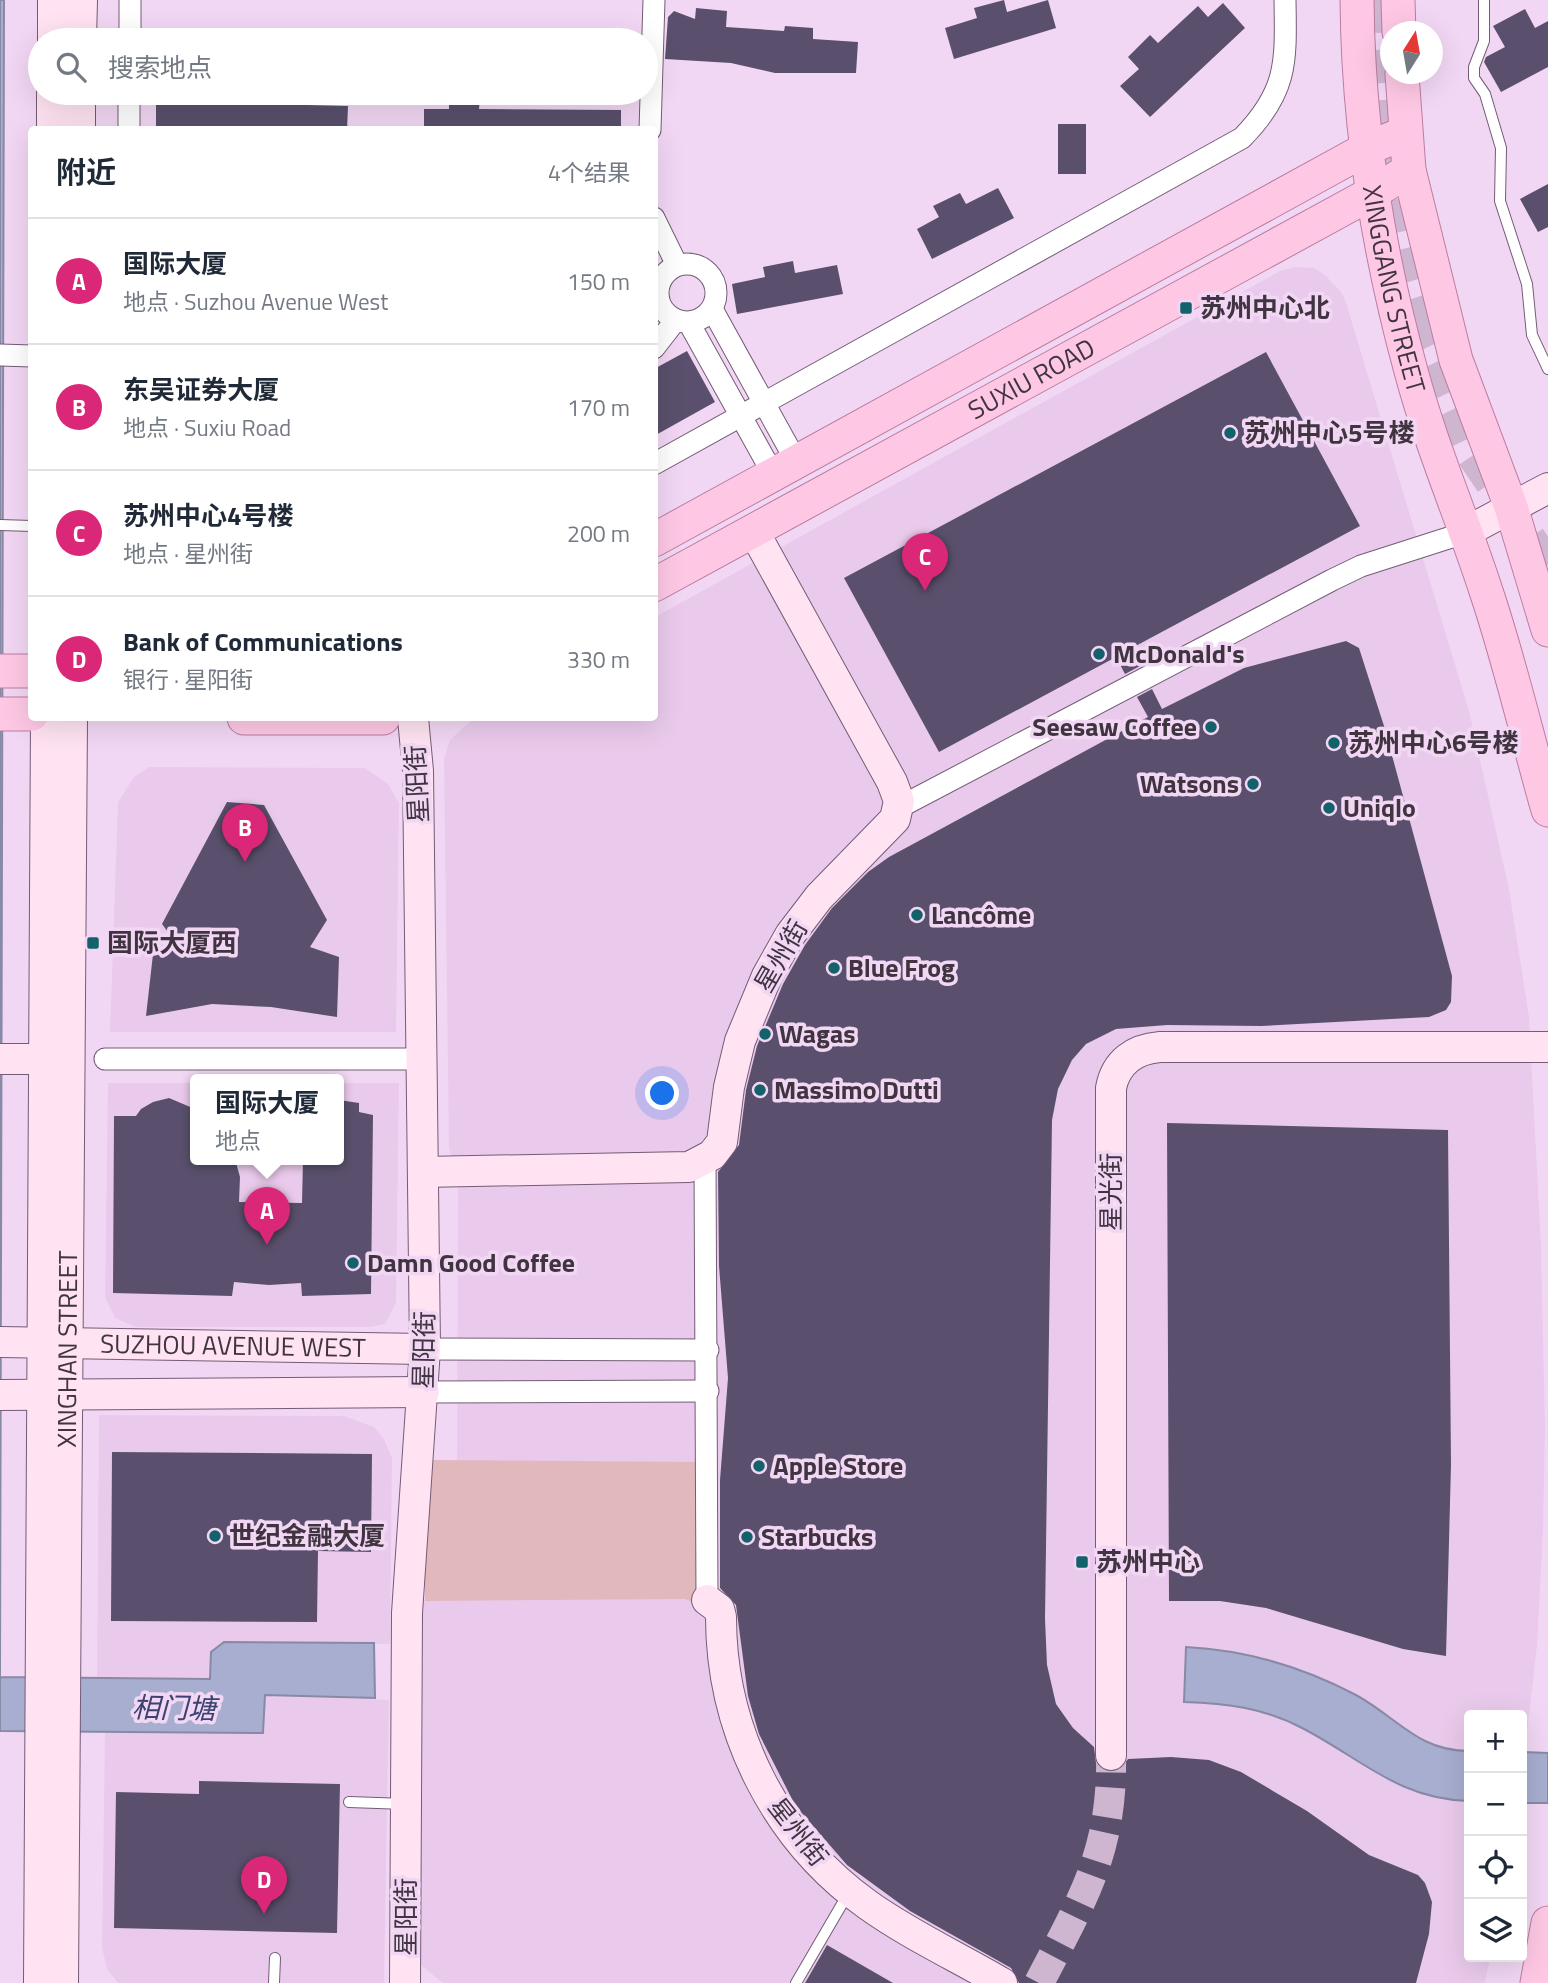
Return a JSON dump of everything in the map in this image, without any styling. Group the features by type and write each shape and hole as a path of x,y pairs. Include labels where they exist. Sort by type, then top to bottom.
{"main road":[{"name":"XINGGANG STREET","path":"1357,0 1360,84 1374,192 1388,273 1410,370 1486,591 1548,810"},
{"path":"1398,0 1399,21"},
{"name":"XINGGANG STREET","path":"1403,84 1409,170 1455,360 1511,507 1548,630"},
{"name":"SUXIU ROAD","path":"658,538 1368,148 1405,133"},
{"name":"SUXIU ROAD","path":"658,583 1374,192 1409,170"},
{"path":"1537,1983 1548,1923"}],"street":[{"path":"53,0 53,28"},
{"path":"81,28 82,0"},
{"path":"130,0 130,28"},
{"path":"653,28 654,0"},
{"path":"658,462 1242,138 1260,120 1274,97 1286,62 1285,0"},
{"path":"52,105 52,126"},
{"path":"80,105 80,126"},
{"path":"129,105 129,126"},
{"path":"650,126 651,105"},
{"path":"658,226 677,265"},
{"path":"658,289 663,276 677,265 695,265 710,275 716,292 712,309 698,321 682,322 658,344"},
{"path":"658,296 662,310 682,322 740,415 785,467"},
{"path":"712,309 764,402 785,467"},
{"path":"753,530 892,782 898,796 898,808 1332,580 1361,566 1464,533 1548,488"},
{"name":"XINGHAN STREET","path":"23,715 43,1059 31,1343 32,1395 53,1668 52,1749 64,1847 63,1983"},
{"name":"XINGHAN STREET","path":"31,1343 72,721"},
{"name":"星阳街","path":"405,1983 407,1613 425,1349 418,771 413,721"},
{"name":"星州街","path":"705,1160 722,1142 729,1087 740,1041 757,997 778,955 819,897 886,831 898,808"},
{"name":"星光街","path":"1111,1755 1111,1088 1119,1067 1137,1052 1160,1047 1548,1047"},
{"path":"4,1059 43,1059"},
{"path":"105,1059 422,1059"},
{"path":"423,1172 689,1167 705,1160 708,1350 707,1600"},
{"name":"SUZHOU AVENUE WEST","path":"31,1343 425,1349"},
{"path":"425,1349 708,1350"},
{"path":"424,1392 708,1391"},
{"name":"SUZHOU AVENUE WEST","path":"32,1395 424,1392"},
{"name":"星州街","path":"707,1600 719,1609 730,1696 757,1773 773,1803 800,1841 849,1891 887,1918 1002,1983"},
{"name":"XINGHAN STREET","path":"39,1983 40,1796 52,1749"}],"lane":[{"path":"1484,0 1483,41 1474,66 1474,78 1485,94 1501,148 1500,201 1527,284 1532,335 1548,369"},
{"path":"5,525 28,526"},
{"path":"349,1802 407,1804"},
{"path":"796,1983 849,1891"},
{"path":"274,1983 275,1958"}],"shaded area":[{"name":"苏州中心","path":"1295,267 1314,268 1325,275 1342,293 1469,711 1509,889 1529,1017 1541,1246 1545,1427 1543,1531 1537,1646 1527,1733 1527,1710 1464,1710 1464,1962 1489,1962 1485,1983 443,1983 423,1967 412,1953 406,1601 425,1600 425,1460 457,1460 458,1177 449,1148 444,759 450,740 471,721 658,721 658,615 1280,271"},
{"path":"149,767 365,768 388,784 399,803 396,1032 110,1032 118,802 134,777"},
{"path":"108,1083 190,1083 190,1165 344,1165 344,1083 399,1083 396,1303 385,1324 370,1327 136,1327 115,1318 105,1297"},
{"name":"世纪金融大厦","path":"99,1415 344,1416 374,1427 384,1439 392,1458 390,1644 224,1642 211,1653 210,1679 97,1678"},
{"path":"425,1460 703,1462 700,1605 685,1599 425,1601"},
{"path":"265,1695 389,1700 384,1983 118,1983 107,1969 102,1948 105,1733 262,1733"}],"water":[{"path":"0,0 4,0 0,1677"},
{"name":"相门塘","path":"224,1642 374,1643 375,1698 265,1695 263,1733 0,1731 0,1677 210,1679 211,1652"},
{"path":"1186,1647 1252,1656 1294,1668 1356,1695 1422,1739 1451,1750 1464,1751 1464,1801 1444,1799 1402,1786 1304,1729 1275,1716 1230,1705 1184,1702"},
{"path":"1527,1752 1548,1753 1548,1803 1527,1803"}],"building":[{"path":"1004,0 1007,12 1048,0 1056,28 954,59 945,28 977,18 974,8"},
{"path":"1223,3 1245,28 1150,117 1120,86 1139,69 1128,57 1150,35 1158,43 1198,6 1208,17"},
{"path":"696,8 727,11 726,27 784,31 785,26 813,28 813,39 858,42 856,73 775,73 731,63 665,59 668,17 674,11 695,19"},
{"path":"1525,9 1535,28 1548,21 1548,67 1501,92 1484,62 1486,57 1505,47 1493,26"},
{"path":"156,105 348,106 347,126 156,126"},
{"path":"449,105 479,105 479,109 621,110 621,126 424,126 424,109 449,109"},
{"path":"1058,124 1086,124 1086,174 1058,174"},
{"path":"1548,184 1548,227 1538,232 1520,199"},
{"path":"998,188 1014,218 932,259 917,229 939,217 933,206 960,193 966,204"},
{"path":"793,261 795,273 837,265 843,294 737,314 732,284 765,277 763,267"},
{"path":"687,351 715,402 658,434 658,367"},
{"path":"1266,352 1360,526 1130,649 1140,666 1125,674 1116,657 939,752 844,578"},
{"path":"1346,641 1359,648 1384,726 1452,976 1451,1002 1446,1010 1429,1017 1261,1026 1167,1025 1116,1029 1086,1044 1072,1060 1058,1089 1052,1120 1045,1619 1047,1665 1056,1704 1073,1728 1094,1747 1096,1763 1102,1770 1119,1770 1128,1759 1171,1757 1209,1760 1241,1772 1307,1811 1369,1855 1418,1875 1425,1883 1432,1902 1429,1934 1416,1983 1019,1983 1011,1968 910,1911 847,1865 795,1805 759,1734 748,1696 736,1605 720,1588 720,1480 728,1378 719,1266 718,1172 739,1145 746,1090 757,1046 783,984 805,945 832,908 868,872 889,857 1148,717 1137,697 1152,689 1162,709 1244,668"},
{"path":"227,802 264,805 327,920 310,947 339,957 337,1017 271,1007 212,1004 146,1016 153,954 179,947 162,924"},
{"path":"169,1098 190,1107 190,1165 237,1165 240,1177 239,1202 302,1203 303,1165 344,1165 344,1101 359,1103 359,1112 373,1115 371,1294 302,1296 301,1283 269,1285 234,1282 232,1296 113,1293 114,1116 136,1116 141,1109 153,1102"},
{"path":"1167,1123 1448,1130 1451,1465 1446,1656 1403,1649 1266,1608 1220,1601 1169,1601"},
{"name":"世纪金融大厦","path":"112,1452 372,1454 371,1552 318,1551 317,1622 111,1621"},
{"path":"199,1781 340,1784 337,1933 114,1928 116,1792 199,1794"},
{"path":"827,1945 893,1983 805,1983"}],"tunnel":[{"path":"1383,0 1383,86 1391,175 1409,262 1438,342"},
{"path":"1408,320 1473,455 1548,566"},
{"path":"1039,1983 1092,1874 1107,1820 1111,1755"}],"place":[{"name":"苏州中心北","path":"1186,308"},
{"name":"苏州中心5号楼","path":"1230,433"},
{"name":"苏州中心4号楼","path":"925,591"},
{"name":"McDonald's","path":"1099,654"},
{"name":"Seesaw Coffee","path":"1211,727"},
{"name":"苏州中心6号楼","path":"1334,743"},
{"name":"Watsons","path":"1253,784"},
{"name":"Uniqlo","path":"1329,808"},
{"name":"东吴证券大厦","path":"245,862"},
{"name":"Lancôme","path":"917,915"},
{"name":"国际大厦西","path":"93,943"},
{"name":"Blue Frog","path":"834,968"},
{"name":"Wagas","path":"765,1034"},
{"name":"Massimo Dutti","path":"760,1090"},
{"name":"国际大厦","path":"267,1245"},
{"name":"Damn Good Coffee","path":"353,1263"},
{"name":"Apple Store","path":"759,1466"},
{"name":"世纪金融大厦","path":"215,1536"},
{"name":"Starbucks","path":"747,1537"},
{"name":"苏州中心","path":"1082,1562"},
{"name":"Bank of Communications","path":"264,1914"}]}
